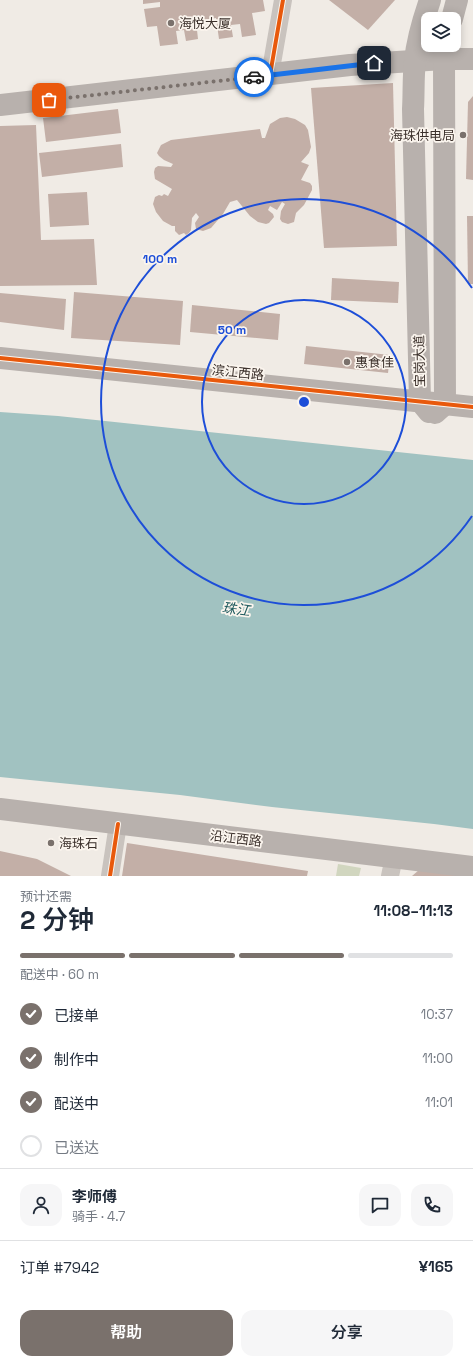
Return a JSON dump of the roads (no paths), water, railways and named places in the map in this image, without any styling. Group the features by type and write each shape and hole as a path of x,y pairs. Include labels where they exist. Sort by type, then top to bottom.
{"main road":[{"name":"宝岗大道","path":"430,0 422,24 415,61 413,109 433,407"},
{"path":"454,12 457,0"},
{"path":"0,105 350,65 415,61 445,52 473,59"},
{"name":"宝岗大道","path":"433,407 445,52"},
{"name":"滨江西路","path":"0,358 433,407 473,420"},
{"name":"滨江西路","path":"0,371 433,407 473,407"},
{"name":"沿江西路","path":"0,809 118,824 392,867 473,867"}],"street":[{"path":"270,75 283,0"},
{"path":"110,876 118,824"}],"water":[{"name":"珠江","path":"0,412 58,416 473,460 473,829 272,807 180,795 0,777"}],"place":[{"name":"海悦大厦","path":"171,23"},
{"name":"海珠供电局","path":"463,135"},
{"name":"惠食佳","path":"347,362"},
{"name":"海珠石","path":"51,843"}]}
